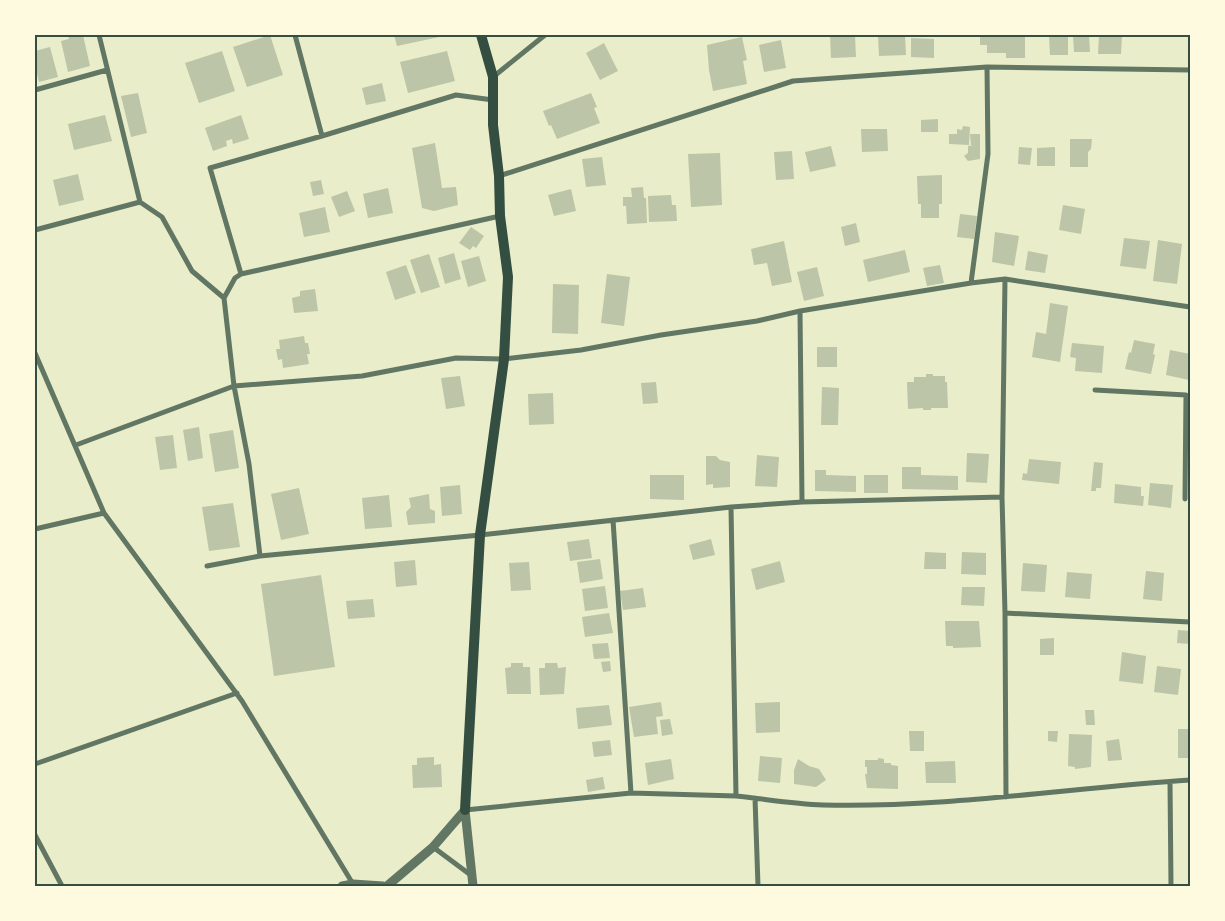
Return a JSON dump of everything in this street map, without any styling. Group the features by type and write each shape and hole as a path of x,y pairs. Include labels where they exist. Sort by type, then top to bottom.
{"main road":[{"path":"465,810 480,536 504,359 508,277 500,216 499,176 493,124 493,77 481,35"}],"street":[{"path":"99,35 140,202 162,217 192,271 224,298"},
{"path":"294,35 322,136"},
{"path":"493,77 545,35"},
{"path":"499,176 793,81 987,67 1190,70"},
{"path":"971,283 988,154 987,67"},
{"path":"35,90 107,70"},
{"path":"241,274 210,168 456,95 493,100"},
{"path":"35,230 140,202"},
{"path":"260,556 249,464 234,386 224,298 235,278 241,274 500,216"},
{"path":"1005,279 1002,497 1006,797"},
{"path":"76,445 234,386 362,376 456,358 504,359 581,350 971,283 1005,279 1190,307"},
{"path":"800,311 802,502"},
{"path":"35,353 104,513 237,693 353,884"},
{"path":"1095,390 1188,396 1184,500"},
{"path":"207,566 260,556 480,536 731,507 802,502 1002,497"},
{"path":"731,507 736,796"},
{"path":"35,529 104,513"},
{"path":"612,520 631,793"},
{"path":"1005,613 1190,622"},
{"path":"35,764 237,693"},
{"path":"387,886 433,847 465,810 631,793 736,796 822,805 896,804 1006,797 1190,780"},
{"path":"1170,782 1171,886"},
{"path":"755,798 758,886"},
{"path":"465,810 473,886"},
{"path":"35,835 62,886"},
{"path":"433,847 472,876"},
{"path":"342,886 353,884 382,886"}],"building":[{"path":"68,35 83,35 90,66 68,72 61,41 69,39"},
{"path":"270,35 283,75 247,87 233,47"},
{"path":"394,35 444,35 444,36 397,46"},
{"path":"830,35 855,35 856,57 831,58"},
{"path":"905,35 906,55 879,56 878,36"},
{"path":"980,35 1025,35 1025,58 1006,58 1006,53 987,53 987,45 980,45"},
{"path":"1049,35 1068,35 1068,55 1050,55"},
{"path":"1073,35 1089,35 1090,52 1074,52"},
{"path":"1099,35 1122,35 1121,54 1098,54"},
{"path":"742,37 747,60 743,61 747,84 713,91 707,45"},
{"path":"911,38 934,39 934,58 911,57"},
{"path":"781,40 786,68 764,72 759,45"},
{"path":"604,43 618,71 600,80 586,53"},
{"path":"50,47 58,77 39,82 35,65 35,51"},
{"path":"222,51 235,91 199,103 185,63"},
{"path":"447,51 455,81 408,93 400,62"},
{"path":"382,83 386,101 366,105 362,88"},
{"path":"138,93 147,133 131,137 121,96"},
{"path":"591,93 597,107 594,108 600,123 557,139 543,111"},
{"path":"105,115 112,141 74,150 68,124"},
{"path":"241,115 249,139 233,144 232,139 226,141 227,146 213,151 205,128"},
{"path":"938,119 938,132 921,132 921,120"},
{"path":"963,126 970,127 969,145 949,144 949,134 957,134 957,129 962,130"},
{"path":"861,129 887,129 888,151 862,152"},
{"path":"970,134 980,134 980,159 968,161 964,156 968,153 968,146 974,145 971,145"},
{"path":"1070,139 1092,139 1091,149 1088,152 1088,167 1070,167"},
{"path":"435,143 442,188 456,187 458,205 434,211 422,208 412,148"},
{"path":"831,146 836,166 810,172 805,152"},
{"path":"1019,147 1032,148 1030,165 1018,164"},
{"path":"1055,147 1055,166 1037,166 1037,148"},
{"path":"792,151 794,179 776,180 774,152"},
{"path":"720,153 722,205 691,207 688,154"},
{"path":"602,157 606,185 586,187 582,159"},
{"path":"78,174 84,200 59,206 53,180"},
{"path":"942,175 942,204 939,204 939,218 921,218 921,204 918,204 917,176"},
{"path":"321,180 324,194 313,196 310,182"},
{"path":"643,187 644,198 646,198 647,223 627,224 626,206 623,206 623,197 632,197 631,188"},
{"path":"388,188 393,213 368,218 363,194"},
{"path":"571,189 576,211 554,216 548,195"},
{"path":"347,191 355,211 339,217 331,197"},
{"path":"671,195 672,205 676,205 677,221 649,222 648,196"},
{"path":"1063,205 1085,209 1081,234 1059,230"},
{"path":"325,207 330,232 304,237 299,213"},
{"path":"960,214 977,216 974,239 957,237"},
{"path":"856,223 860,242 845,246 841,227"},
{"path":"471,227 484,236 476,248 473,246 470,250 459,243"},
{"path":"995,232 1019,236 1014,266 992,262"},
{"path":"1124,238 1150,241 1146,269 1120,266"},
{"path":"1158,240 1182,244 1177,284 1153,281"},
{"path":"784,241 792,282 772,286 767,263 754,265 751,249"},
{"path":"905,250 910,272 868,282 863,260"},
{"path":"1028,251 1048,255 1045,273 1025,270"},
{"path":"454,253 461,279 445,284 438,258"},
{"path":"429,254 440,287 421,293 410,260"},
{"path":"479,256 486,281 468,287 461,261"},
{"path":"406,265 416,293 395,300 386,272"},
{"path":"940,265 944,283 927,286 923,268"},
{"path":"817,267 824,296 804,301 797,272"},
{"path":"607,274 630,277 624,326 601,323"},
{"path":"553,284 579,285 578,334 552,333"},
{"path":"315,289 318,311 294,313 292,298 300,296 300,291"},
{"path":"1050,303 1068,306 1060,362 1032,357 1036,332 1046,334"},
{"path":"304,336 305,343 308,343 310,354 307,354 309,364 283,368 282,359 278,360 276,349 280,349 279,340"},
{"path":"1134,340 1155,344 1151,374 1125,369"},
{"path":"1072,343 1104,346 1102,373 1075,371 1076,358 1070,357"},
{"path":"817,347 837,347 837,367 817,367"},
{"path":"1170,350 1190,354 1189,380 1166,375"},
{"path":"926,374 945,376 948,408 931,408 931,410 923,410 923,408 908,409 907,382 914,382 914,377 926,377"},
{"path":"460,376 465,406 446,409 441,378"},
{"path":"656,382 658,403 643,404 641,383"},
{"path":"822,387 839,388 838,425 821,425"},
{"path":"553,393 554,424 529,425 528,394"},
{"path":"199,427 203,458 188,461 183,430"},
{"path":"233,430 239,468 215,472 209,434"},
{"path":"173,435 177,468 160,470 155,437"},
{"path":"967,453 989,454 987,483 966,482"},
{"path":"757,455 779,457 777,487 755,486"},
{"path":"706,456 716,456 720,460 730,462 730,487 713,488 713,484 706,485"},
{"path":"1029,459 1061,462 1059,484 1022,480 1023,473 1027,474"},
{"path":"1094,462 1103,463 1101,488 1091,491"},
{"path":"902,467 921,467 921,475 958,476 958,490 902,489"},
{"path":"815,470 826,470 826,475 856,476 856,492 815,491"},
{"path":"650,475 684,475 684,500 650,499"},
{"path":"864,475 888,475 888,493 864,493"},
{"path":"1150,483 1173,485 1171,508 1148,505"},
{"path":"1115,484 1141,487 1141,496 1144,496 1143,506 1114,503"},
{"path":"460,485 462,514 442,516 440,487"},
{"path":"299,488 309,534 281,540 271,494"},
{"path":"429,494 430,509 435,511 435,523 408,525 406,512 411,507 409,498"},
{"path":"389,495 392,527 365,529 362,498"},
{"path":"233,503 240,547 209,551 202,507"},
{"path":"589,539 592,558 570,561 567,542"},
{"path":"711,539 715,555 693,560 689,545"},
{"path":"925,552 946,553 946,569 924,569"},
{"path":"962,552 986,553 986,575 961,574"},
{"path":"600,559 603,579 580,583 577,562"},
{"path":"415,560 417,585 396,587 394,562"},
{"path":"780,561 785,582 756,590 751,569"},
{"path":"529,562 531,590 511,591 509,563"},
{"path":"1023,563 1047,565 1045,592 1021,591"},
{"path":"1146,571 1164,573 1162,601 1143,599"},
{"path":"1067,572 1092,574 1090,599 1065,597"},
{"path":"321,575 335,667 274,676 261,584"},
{"path":"605,586 608,608 585,611 582,589"},
{"path":"962,587 985,587 984,606 961,605"},
{"path":"643,588 646,607 623,610 620,591"},
{"path":"373,599 375,617 348,619 346,601"},
{"path":"609,613 613,633 585,637 582,617"},
{"path":"945,621 979,621 981,647 953,648 953,646 946,646"},
{"path":"1178,630 1190,631 1190,644 1177,643"},
{"path":"1054,638 1054,655 1040,655 1040,639"},
{"path":"608,643 610,658 594,659 592,644"},
{"path":"1122,652 1146,656 1143,684 1119,681"},
{"path":"610,661 611,671 603,672 601,662"},
{"path":"511,663 523,663 523,667 530,667 531,694 507,694 505,668 511,667"},
{"path":"545,663 557,663 558,668 566,667 564,694 540,695 539,668 545,668"},
{"path":"1157,666 1181,669 1178,695 1154,692"},
{"path":"661,702 663,716 656,717 658,734 634,737 629,707"},
{"path":"780,702 780,732 756,733 755,703"},
{"path":"609,705 612,725 578,729 576,708"},
{"path":"1085,710 1094,710 1095,725 1086,725"},
{"path":"670,719 673,734 662,736 660,720"},
{"path":"1178,729 1190,729 1190,758 1178,758"},
{"path":"909,731 924,731 924,751 910,751"},
{"path":"1048,731 1058,731 1057,742 1048,741"},
{"path":"1069,734 1092,735 1091,767 1075,769 1075,767 1068,766"},
{"path":"1119,739 1122,760 1108,761 1106,741"},
{"path":"610,740 612,755 594,757 592,742"},
{"path":"760,756 782,758 780,783 758,781"},
{"path":"434,757 434,765 441,764 442,787 413,788 412,765 417,765 417,758"},
{"path":"878,758 884,759 884,763 898,766 898,789 867,788 865,760 878,760"},
{"path":"671,759 674,779 648,785 645,763"},
{"path":"798,759 809,766 819,769 826,780 816,787 794,784 794,770"},
{"path":"955,761 956,783 926,783 925,762"},
{"path":"603,777 605,789 588,792 586,780"}]}
